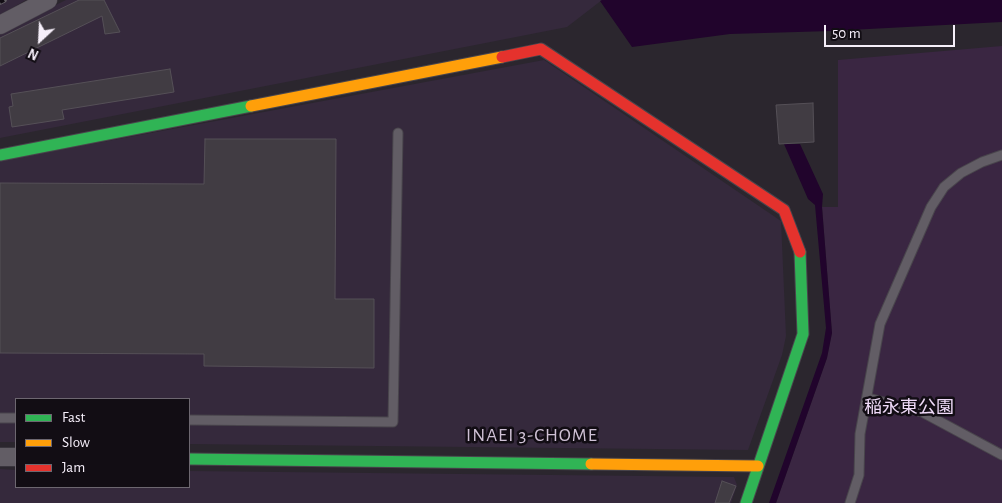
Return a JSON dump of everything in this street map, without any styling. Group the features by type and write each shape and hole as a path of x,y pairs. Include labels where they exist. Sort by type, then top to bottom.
{"street":[{"path":"0,25 48,0"},
{"path":"0,155 541,49 784,210 800,252 803,334 746,503"},
{"path":"0,456 15,457"},
{"path":"190,459 758,466"}],"lane":[{"path":"190,420 394,422 398,133"},
{"path":"850,503 859,475 860,434 880,324 932,207 944,187 961,173 982,162 1002,155"},
{"path":"868,398 922,412 1002,455"},
{"path":"0,418 15,418"}],"shaded area":[{"path":"0,0 26,0 0,15"},
{"path":"66,0 602,0 567,27 0,138 0,32"},
{"path":"1002,0 1002,22 730,34 632,47 600,1"},
{"path":"544,60 781,221 786,336 782,355 748,450 190,444 190,398 15,398 15,442 0,442 0,161"},
{"path":"784,144 800,144 823,194 822,207 832,333 827,358 776,503 769,503 822,353 826,328 815,205 808,199"},
{"path":"0,469 15,470 15,488 190,488 190,471 734,477 737,485 731,503 0,503"}],"green space":[{"name":"稲永東公園","path":"1002,46 1002,503 776,503 827,358 832,333 822,207 838,207 838,60"}],"building":[{"path":"79,0 104,0 120,32 105,34 102,16 0,66 0,38"},
{"path":"170,69 174,92 62,110 64,119 12,127 9,107 13,106 11,94"},
{"path":"813,103 814,142 779,144 776,105"},
{"path":"205,139 336,139 335,299 374,299 374,368 204,366 204,354 0,353 0,183 204,184"},
{"path":"722,481 736,486 729,503 715,503"}],"railway":[{"path":"0,2 4,0"}],"traffic: fast":[{"path":"0,155 251,106"},
{"path":"746,503 803,334 800,252"},
{"path":"190,459 591,464"}],"traffic: slow":[{"path":"251,106 502,57"},
{"path":"591,464 758,466"}],"traffic: jam":[{"path":"502,57 541,49 784,210 800,252"}],"district":[{"name":"INAEI 3-CHOME","path":"532,435"}]}
